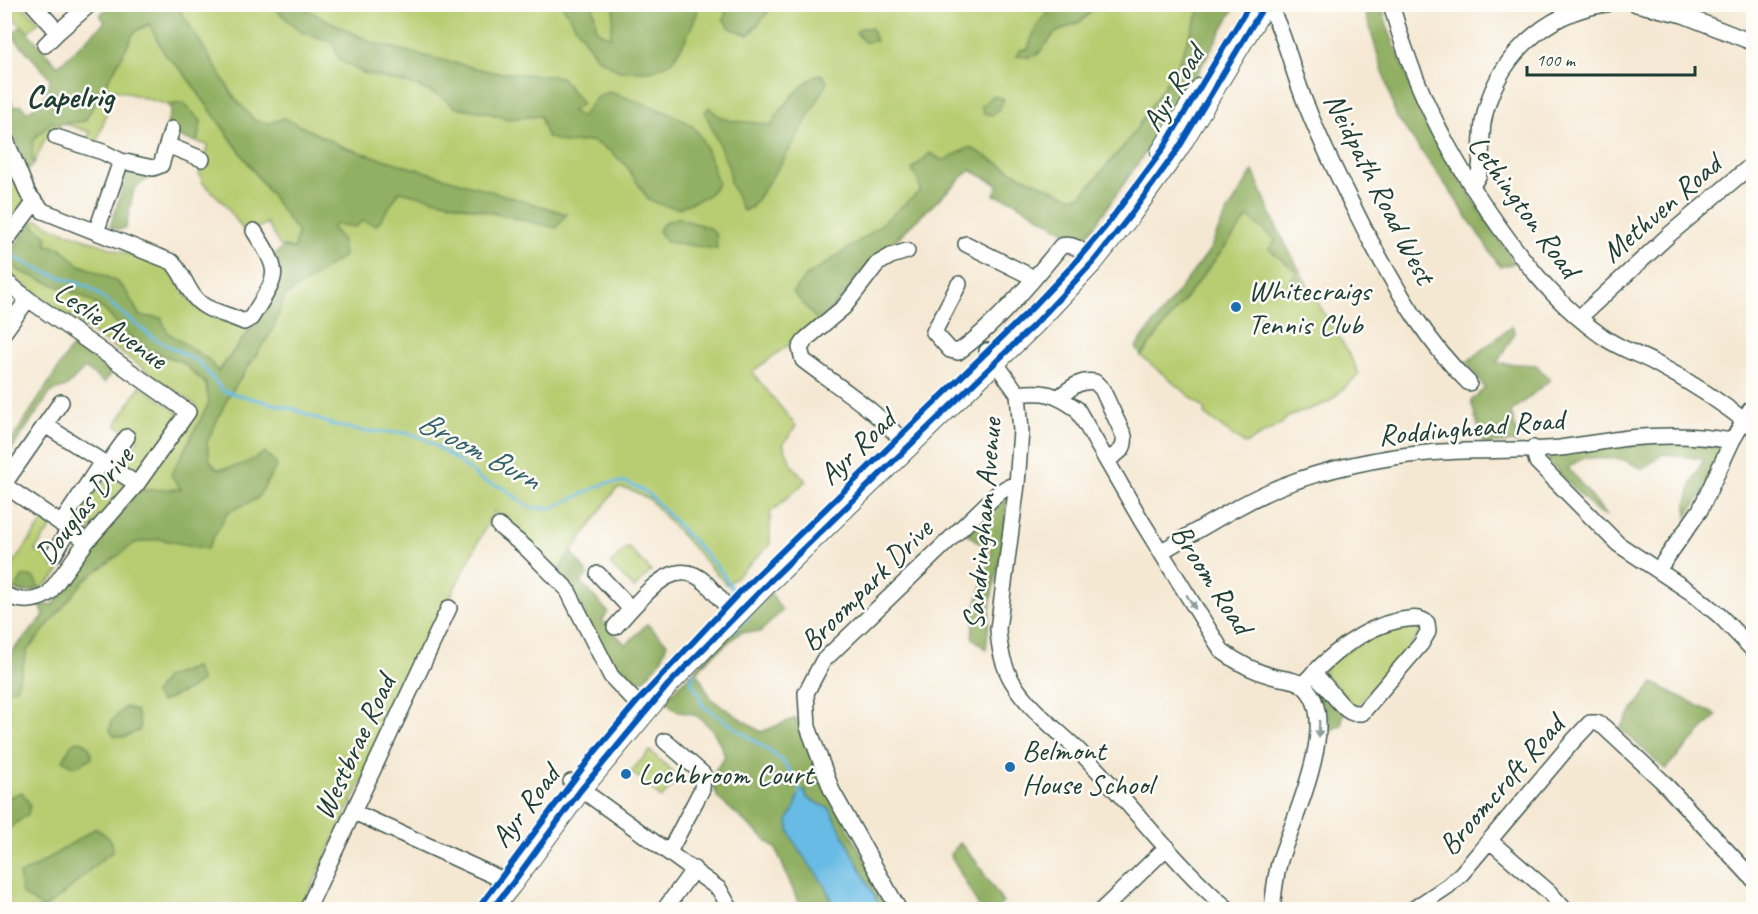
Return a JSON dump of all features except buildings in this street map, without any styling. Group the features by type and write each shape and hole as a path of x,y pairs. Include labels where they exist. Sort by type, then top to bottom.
{"main road":[{"name":"Ayr Road","path":"1177,139 1250,4"},
{"name":"Ayr Road","path":"491,909 506,881 575,786 640,707 730,610 991,356 1036,322 1127,209 1177,139 1266,4"},
{"name":"Ayr Road","path":"477,909 506,881"}],"street":[{"name":"Neidpath Road West","path":"1266,4 1276,19 1314,124 1341,186 1384,267 1433,341 1455,370 1469,383"},
{"name":"Lethington Road","path":"1391,4 1404,49 1433,121 1491,216 1543,285 1604,338 1680,377 1749,424"},
{"path":"1471,186 1479,175 1480,139 1487,107 1492,89 1504,67 1519,48 1539,30 1575,11 1607,4"},
{"path":"1636,4 1683,15 1754,43"},
{"path":"34,5 58,32"},
{"path":"45,45 89,5"},
{"path":"56,137 103,152 121,161 153,168 161,165 172,129"},
{"path":"4,135 28,195 43,211 172,262 178,268 197,301 244,322 251,318 275,278 274,265 270,256 254,231"},
{"path":"167,145 202,159"},
{"path":"96,232 121,161"},
{"name":"Methven Road","path":"1579,318 1670,234 1754,163"},
{"path":"6,241 34,203"},
{"path":"966,244 1034,278"},
{"path":"959,284 934,332 950,350 958,352 972,343 1061,246 1067,244 1074,246 1088,257"},
{"path":"903,442 871,412 803,360 800,348 806,339 844,307 877,264 891,255 907,251"},
{"name":"Leslie Avenue","path":"4,280 188,412"},
{"path":"4,332 28,299"},
{"name":"Sandringham Avenue","path":"991,356 1018,394 1021,431 1017,484 999,620 999,648 1003,664 1024,699 1080,752 1167,847 1229,909"},
{"path":"1018,394 1034,392 1059,397 1076,384 1087,380 1095,381 1102,389 1124,436 1125,444 1122,450 1107,460"},
{"name":"Broom Road","path":"1059,397 1077,409 1141,520 1222,651 1258,672 1302,685"},
{"path":"61,402 4,485 87,542"},
{"path":"1658,570 1700,510 1732,441 1749,424 1754,406"},
{"name":"Douglas Drive","path":"4,594 32,601 49,593 87,542 137,484 188,412"},
{"path":"45,425 137,484"},
{"name":"Roddinghead Road","path":"1162,551 1255,499 1288,484 1320,474 1397,457 1429,453 1560,448 1630,438 1665,436 1717,438 1732,441"},
{"path":"54,554 65,526 104,464 127,437"},
{"path":"1533,448 1537,462 1618,544 1692,593 1720,616 1754,651"},
{"name":"Broompark Drive","path":"900,909 832,791 808,727 806,693 823,662 997,494 1017,484"},
{"path":"499,526 526,548 567,589 611,676 640,707"},
{"path":"615,627 665,576 677,573 693,573 705,582 730,610"},
{"path":"598,574 631,609"},
{"name":"Westbrae Road","path":"307,909 449,608"},
{"path":"1272,909 1278,864 1304,791 1319,737 1320,722 1316,707 1310,694 1302,685 1313,673 1340,650 1373,628 1410,619 1422,619 1427,623 1428,632 1421,644 1362,713 1354,714 1347,710 1325,683 1313,673"},
{"name":"Broomcroft Road","path":"1412,909 1448,886 1462,873 1590,723 1597,723 1621,742 1662,781 1754,880"},
{"path":"665,741 704,774 702,789 669,852"},
{"path":"575,786 694,869 719,889 731,909"},
{"path":"354,812 506,881"},
{"path":"1490,841 1549,892 1565,909"},
{"path":"1102,909 1167,847"},
{"path":"664,909 694,869"}],"green space":[{"path":"729,4 774,5 749,35 730,28 724,20"},
{"path":"1061,4 1083,5 1091,12 1081,21 1055,33 1037,55 1016,56 1020,50 1028,49 1043,17"},
{"path":"4,5 23,6 39,22 28,32 5,10"},
{"path":"109,5 177,5 235,98 255,121 270,123 284,118 346,148 567,214 556,228 400,191 377,225 362,221 356,227 336,224 332,228 341,238 344,256 284,297 273,330 228,397 207,442 210,461 217,469 242,464 265,452 277,465 257,499 228,512 207,549 159,539 135,543 85,580 27,651 17,687 5,692 4,653 9,655 44,616 41,606 54,604 137,490 181,489 171,475 209,403 206,384 182,362 140,347 103,309 82,296 19,271 7,256 31,223 48,237 46,245 61,248 78,264 116,281 125,290 140,316 161,318 168,333 209,360 218,372 266,309 274,255 284,247 294,249 298,233 184,73 165,54 149,24 134,32 85,121 56,124 52,122 37,135 32,149 34,164 28,170 9,124 14,107 22,105 26,112 39,103 45,94 50,78 11,34 22,26 58,66 105,22 100,15"},
{"path":"150,5 1236,5 1090,232 970,170 859,274 833,309 752,372 796,426 783,444 792,465 806,481 770,513 770,545 727,585 649,499 631,490 616,489 558,571 494,511 443,611 301,909 5,909 4,660 44,616 41,606 55,604 197,406 5,271 7,256 19,271 82,296 103,309 140,347 182,362 206,384 207,391 318,237"},
{"path":"271,5 297,5 373,43 417,54 492,72 561,77 582,104 572,111 581,117 597,97 609,92 667,112 688,123 699,134 709,155 718,184 707,196 678,208 662,205 648,199 625,164 610,151 592,141 565,143 547,137 540,116 508,119 455,107 438,95 413,85 363,73 339,60 332,42 301,32"},
{"path":"562,5 593,5 597,31 610,37 615,5 698,5 697,14 685,41 672,62 651,71 619,71 596,57"},
{"path":"1202,5 1236,5 1182,100 1090,232 1080,240 1011,200 994,195 998,184 970,170 859,274 845,295 818,321 793,292 805,277 867,236 920,191 919,182 912,170 930,153 943,161 970,147 1017,174 1071,197 1082,195 1131,137 1177,66"},
{"path":"1363,5 1382,5 1387,26 1427,127 1514,263 1500,267 1450,191 1396,116"},
{"path":"149,24 165,54 184,73 298,233 294,249 280,246 267,223 246,234 224,203 203,183 199,174 208,145 197,142 201,121 183,103 168,105 114,89 97,143 87,142 90,132 63,123 85,121 134,32"},
{"path":"861,28 871,28 876,41 864,42 856,32"},
{"path":"821,74 827,81 824,89 785,157 752,207 743,211 730,182 729,168 705,112 709,107 722,118 771,126 792,96 806,83"},
{"path":"993,96 1004,99 999,109 993,115 983,113 982,105"},
{"path":"10,98 14,107 9,124 5,104"},
{"path":"183,103 201,121 197,142 174,136 167,124 171,110 168,105"},
{"path":"52,122 61,123 55,136 51,133 45,139 34,164 32,144 34,139"},
{"path":"4,136 34,203 4,243"},
{"path":"129,169 153,175 134,189 126,227 120,230 110,227"},
{"path":"1253,171 1277,228 1311,292 1303,295 1288,284 1297,272 1269,249 1276,240 1248,217 1141,356 1136,347 1209,251 1223,220"},
{"path":"1248,216 1276,240 1270,249 1297,272 1303,295 1311,292 1359,374 1329,402 1288,417 1280,425 1245,444 1205,415 1204,408 1141,356"},
{"path":"678,218 710,228 716,235 717,249 667,242 658,231 665,222"},
{"path":"39,220 54,228 164,267 197,308 249,330 218,372 167,333 161,318 140,316 125,290 116,281 78,264 61,248 45,245 31,223"},
{"path":"1512,326 1515,333 1497,363 1536,365 1550,380 1511,412 1518,442 1483,444 1471,401 1485,388 1467,362"},
{"path":"73,345 89,357 100,358 114,369 104,383 85,368 66,387 51,392 5,459 5,451"},
{"path":"140,386 177,411 179,419 137,476 119,466 139,440 116,425"},
{"path":"1710,443 1720,446 1718,464 1709,483 1687,517 1687,503 1692,482 1704,459 1663,454 1643,469 1622,459 1582,458 1568,468 1607,516 1595,510 1547,460 1552,455 1625,444"},
{"path":"112,475 125,485 89,532 78,529 81,515 90,500"},
{"path":"1007,499 1005,536 992,593 986,650 972,637 975,610 992,552 967,534 990,508"},
{"path":"44,520 53,525 35,550 56,563 72,538 80,541 62,567 46,584 37,590 28,592 15,590 5,583 5,575"},
{"path":"628,547 651,571 634,588 610,564"},
{"path":"572,552 588,575 581,582 608,612 602,620 626,645 647,624 667,643 661,660 644,680 622,679 616,675 558,571"},
{"path":"22,577 34,578 39,588 29,592 15,590"},
{"path":"771,593 782,611 760,632 741,632 708,659 697,672 712,700 761,732 796,718 821,777 891,909 879,907 830,809 807,798 806,791 797,798 797,806 788,823 794,841 826,887 834,909 801,909 776,849 718,798 710,777 725,757 715,735 698,717 674,709 666,699"},
{"path":"1407,623 1421,627 1419,635 1359,704 1355,707 1351,705 1345,695 1323,674 1328,664 1374,633"},
{"path":"195,667 201,681 188,690 161,702 154,694 165,678"},
{"path":"1315,683 1344,713 1341,725 1324,734 1329,725 1326,710 1311,688"},
{"path":"1653,683 1717,715 1665,769 1620,728"},
{"path":"125,707 136,711 140,730 125,737 114,736 110,730 111,722"},
{"path":"77,741 85,743 90,749 92,758 74,767 63,760 71,745"},
{"path":"650,751 680,778 661,798 631,771"},
{"path":"22,792 30,805 28,814 5,831 5,799"},
{"path":"96,828 111,841 112,852 61,896 43,908 22,894 19,874 32,869"},
{"path":"960,843 975,860 1003,903 997,909 980,909 950,854"}],"water":[{"path":"805,790 807,798 830,809 881,909 834,909 828,890 798,848 788,824 797,798"}],"waterway":[{"name":"Broom Burn","path":"4,251 37,269 89,287 155,339 199,362 223,391 293,409 333,425 363,431 408,433 425,439 481,480 503,488 531,508 553,508 606,483 626,482 648,493 721,571 740,601"},
{"name":"Broom Burn","path":"734,631 749,616 748,614"},
{"name":"Broom Burn","path":"694,672 691,682 698,692 702,705 781,759 798,782 801,797"}],"cycle path":[{"path":"477,910 593,754 636,703 738,594 1035,305 1106,226 1161,152 1250,4"},
{"path":"491,910 580,791 668,685 769,582 1036,323 1094,261 1178,149 1265,4"}],"place":[{"name":"Whitecraigs Tennis Club","path":"1236,307"},
{"name":"Belmont House School","path":"1010,767"},
{"name":"Lochbroom Court","path":"626,774"}],"district":[{"name":"Capelrig","path":"70,96"}]}
